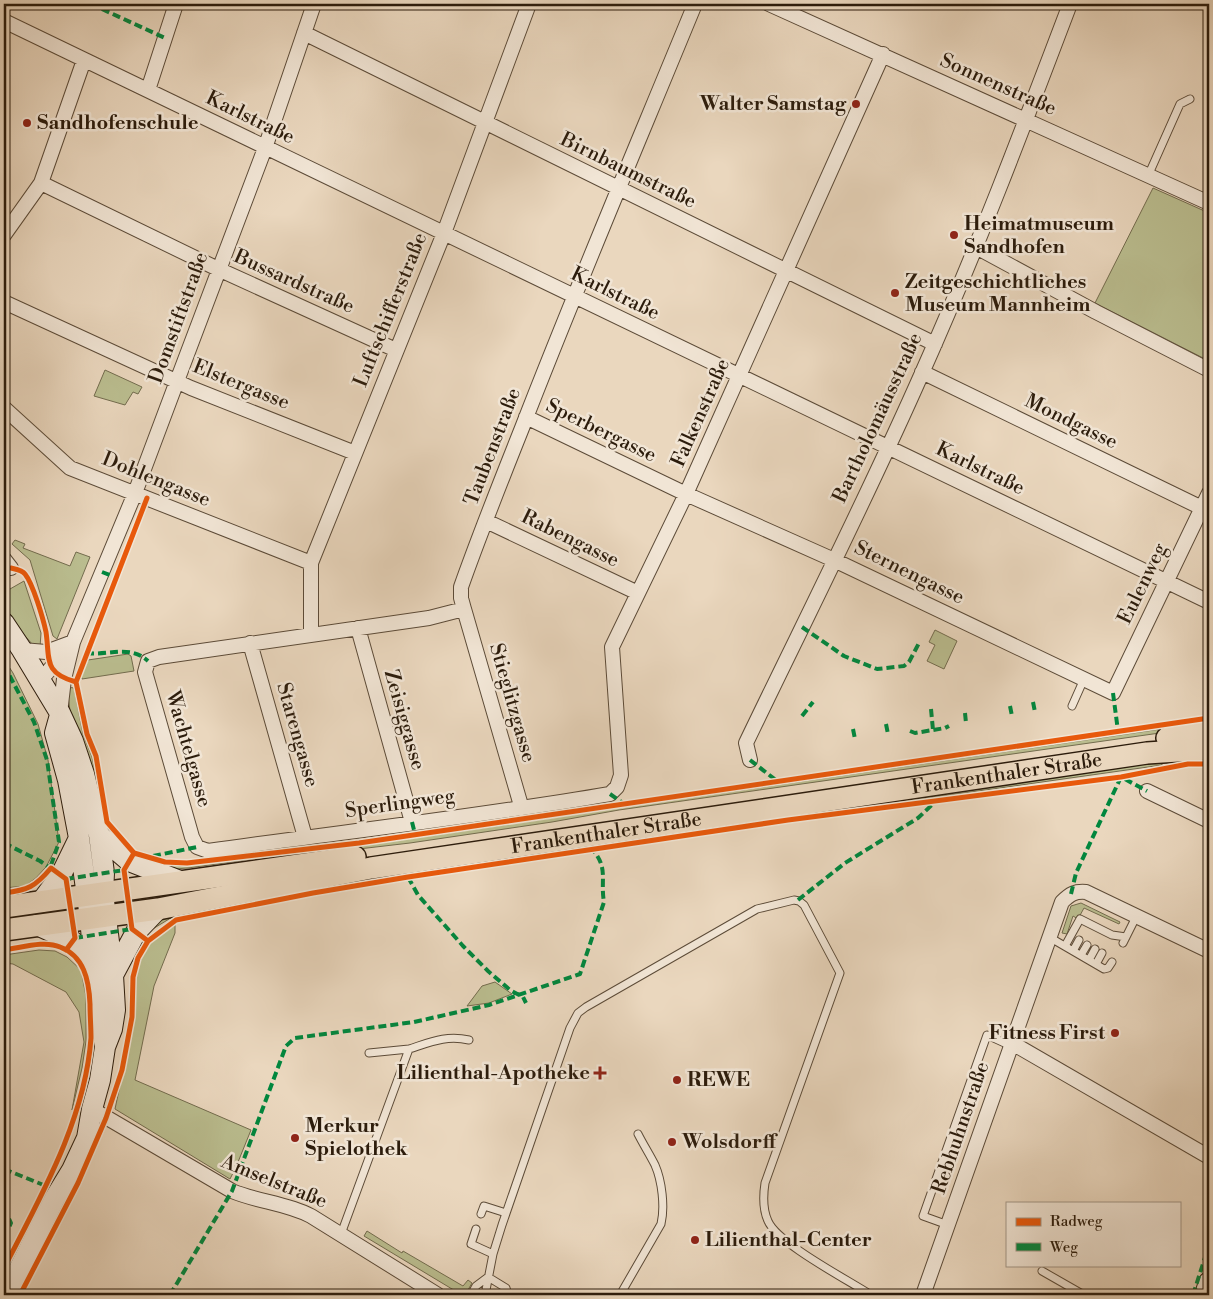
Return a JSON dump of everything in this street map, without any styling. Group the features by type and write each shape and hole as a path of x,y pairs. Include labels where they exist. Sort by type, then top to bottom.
{"main road":[{"name":"Frankenthaler Straße","path":"4,907 1209,732"},
{"name":"Frankenthaler Straße","path":"4,930 158,909 381,866 1148,753 1209,749"}],"street":[{"path":"148,90 176,4"},
{"name":"Domstiftstraße","path":"72,642 135,493 265,148 314,4"},
{"name":"Luftschifferstraße","path":"311,634 311,563 444,233 530,4"},
{"name":"Taubenstraße","path":"464,609 461,587 486,521 573,296 620,189 695,4"},
{"name":"Sonnenstraße","path":"769,4 1209,203"},
{"name":"Bartholomäusstraße","path":"750,760 746,744 889,447 922,372 976,248 1070,4"},
{"name":"Karlstraße","path":"4,21 1209,602"},
{"name":"Birnbaumstraße","path":"304,33 934,344"},
{"name":"Falkenstraße","path":"610,794 617,787 621,775 612,647 686,494 883,54"},
{"path":"4,235 42,183 84,60"},
{"name":"Bussardstraße","path":"42,183 218,269 396,350"},
{"path":"976,248 1087,308 1209,370"},
{"name":"Elstergasse","path":"4,302 177,381 355,453"},
{"name":"Mondgasse","path":"922,372 1202,508"},
{"name":"Dohlengasse","path":"4,408 70,468 311,563"},
{"name":"Sperbergasse","path":"526,417 686,494"},
{"name":"Eulenweg","path":"1113,693 1209,493"},
{"name":"Sternengasse","path":"686,494 834,560 1113,693"},
{"name":"Rabengasse","path":"486,521 638,594"},
{"path":"250,643 429,618 464,609"},
{"name":"Stieglitzgasse","path":"464,609 522,809"},
{"path":"4,623 60,713 73,741 84,774 89,837 104,873 95,894 98,917 113,975 115,1010 87,1138 6,1295"},
{"name":"Zeisiggasse","path":"358,628 412,822"},
{"path":"22,650 46,652 72,642"},
{"path":"41,680 72,642"},
{"path":"60,713 64,679 72,642"},
{"name":"Wachtelgasse","path":"197,847 192,838 145,672 148,660 250,643"},
{"name":"Starengasse","path":"250,643 305,837"},
{"path":"1147,791 1209,820"},
{"name":"Sperlingweg","path":"197,847 208,851 412,822 522,809 610,794"},
{"path":"89,837 129,861 180,881"},
{"path":"40,902 89,837"},
{"name":"Rebhuhnstraße","path":"923,1295 1060,905 1071,894 1086,892 1136,916"},
{"path":"113,975 136,932 158,909"},
{"path":"1136,916 1209,951"},
{"path":"98,917 94,958 100,1023 106,1047"},
{"path":"37,925 72,941 94,958"},
{"path":"1011,1044 1209,1157"},
{"name":"Amselstraße","path":"92,1110 232,1191 300,1210 438,1295"},
{"path":"1205,1295 1209,1282"}],"lane":[{"path":"1148,176 1180,104 1190,99"},
{"path":"1072,706 1084,680"},
{"path":"485,1295 493,1254 506,1214 570,1028 578,1013 757,909 794,900 799,901 806,909 840,973 765,1183 764,1208 768,1223 784,1240 871,1295"},
{"path":"1065,946 1080,920 1087,927 1095,931 1109,933 1124,940 1136,916"},
{"path":"1104,941 1109,933"},
{"path":"1049,937 1106,968 1112,962"},
{"path":"1073,951 1079,940"},
{"path":"1081,955 1087,945"},
{"path":"1092,962 1098,951"},
{"path":"948,1225 923,1216 987,1035 1011,1044"},
{"path":"370,1053 409,1049 440,1039 456,1037 470,1040"},
{"path":"341,1234 409,1049"},
{"path":"620,1295 661,1224 663,1217 662,1196 656,1166 638,1134"},
{"path":"481,1214 484,1206 506,1214"},
{"path":"476,1229 471,1244 493,1254"},
{"path":"1042,1271 1084,1295"},
{"path":"471,1295 476,1286 488,1276"},
{"path":"488,1276 506,1288 508,1295"}],"green space":[{"path":"1153,188 1209,213 1209,361 1095,303"},
{"path":"105,370 142,387 138,394 133,392 125,405 94,396"},
{"path":"15,540 25,544 23,548 70,566 76,552 90,557 57,639 53,636 30,560 12,544"},
{"path":"24,581 41,633 40,647 33,645 4,612 4,587 10,589"},
{"path":"935,630 957,641 944,669 927,661 935,645 929,642"},
{"path":"128,654 131,656 134,671 82,679 81,675 88,660"},
{"path":"4,659 38,724 48,760 59,842 46,867 36,878 25,886 4,888"},
{"path":"67,687 74,688 83,734 92,757 105,824 124,847 106,835 81,737 70,711"},
{"path":"1209,722 1209,726 619,810 410,843 350,850 303,852 188,868 174,869 153,863 180,866 287,852 351,847"},
{"path":"1162,760 1162,765 484,861 174,916 151,930 162,918 354,876"},
{"path":"1081,903 1120,922 1119,924 1084,908 1078,919 1073,916 1067,934 1062,933 1071,906"},
{"path":"175,925 175,933 154,986 135,1080 251,1130 230,1179 115,1109 135,1015 135,976 141,959 151,942"},
{"path":"39,950 55,951 67,957 81,970 86,996 86,1041 72,1110 84,1042 79,1012 66,992 13,964 4,963 4,955"},
{"path":"495,982 512,994 489,1003 467,1006 482,986"},
{"path":"367,1231 402,1253 403,1251 463,1286 468,1280 472,1283 465,1295 462,1295 364,1236"}],"marked path":[{"path":"91,4 165,38"},
{"path":"102,572 115,577"},
{"path":"802,627 844,656 877,669 904,666 909,662 919,643"},
{"path":"86,653 134,653 148,661"},
{"path":"4,665 34,722 47,760 59,842 49,871"},
{"path":"1113,693 1118,731"},
{"path":"802,716 813,702"},
{"path":"1033,702 1035,712"},
{"path":"1010,706 1012,716"},
{"path":"931,709 933,730"},
{"path":"965,713 966,723"},
{"path":"886,724 888,734"},
{"path":"910,731 915,733 949,726"},
{"path":"853,729 855,739"},
{"path":"750,760 777,781"},
{"path":"1071,894 1076,873 1121,777 1147,791"},
{"path":"610,794 623,803"},
{"path":"798,900 845,863 918,818 935,802"},
{"path":"412,822 415,834"},
{"path":"4,843 40,861 53,870"},
{"path":"153,856 197,847"},
{"path":"170,1295 232,1191 286,1046 295,1038 414,1022 489,1005 580,974 604,902 602,868 592,849"},
{"path":"66,879 124,870"},
{"path":"408,877 418,895 463,946 510,990 523,997 526,1003"},
{"path":"75,938 132,929"},
{"path":"4,1169 46,1186"},
{"path":"4,1208 11,1223 4,1235"},
{"path":"1193,1295 1209,1245"}],"cycle path":[{"path":"147,498 76,682 87,734 96,756 107,822 134,853 165,862 187,863 359,843 1209,718"},
{"path":"11,568 24,573 31,585 45,626 50,664 58,674 76,682"},
{"path":"20,1295 78,1183 106,1118 122,1070 132,1017 133,977 138,958 148,941 176,920 313,893 408,877 788,820 1121,777 1188,764 1209,764"},
{"path":"134,853 124,870 132,929 148,941"},
{"path":"4,893 25,889 40,879 51,868 66,879 75,938 66,950"},
{"path":"4,950 47,944 60,947 75,956 84,970 88,986 91,1038 87,1068 71,1128 46,1185 4,1268"}],"place":[{"name":"Walter Samstag","path":"856,104"},
{"name":"Sandhofenschule","path":"27,123"},
{"name":"Heimatmuseum Sandhofen","path":"954,235"},
{"name":"Zeitgeschichtliches Museum Mannheim","path":"895,293"},
{"name":"Fitness First","path":"1115,1033"},
{"name":"Lilienthal-Apotheke","path":"600,1073"},
{"name":"REWE","path":"677,1080"},
{"name":"Merkur Spielothek","path":"295,1138"},
{"name":"Wolsdorff","path":"672,1142"},
{"name":"Lilienthal-Center","path":"695,1240"}]}
